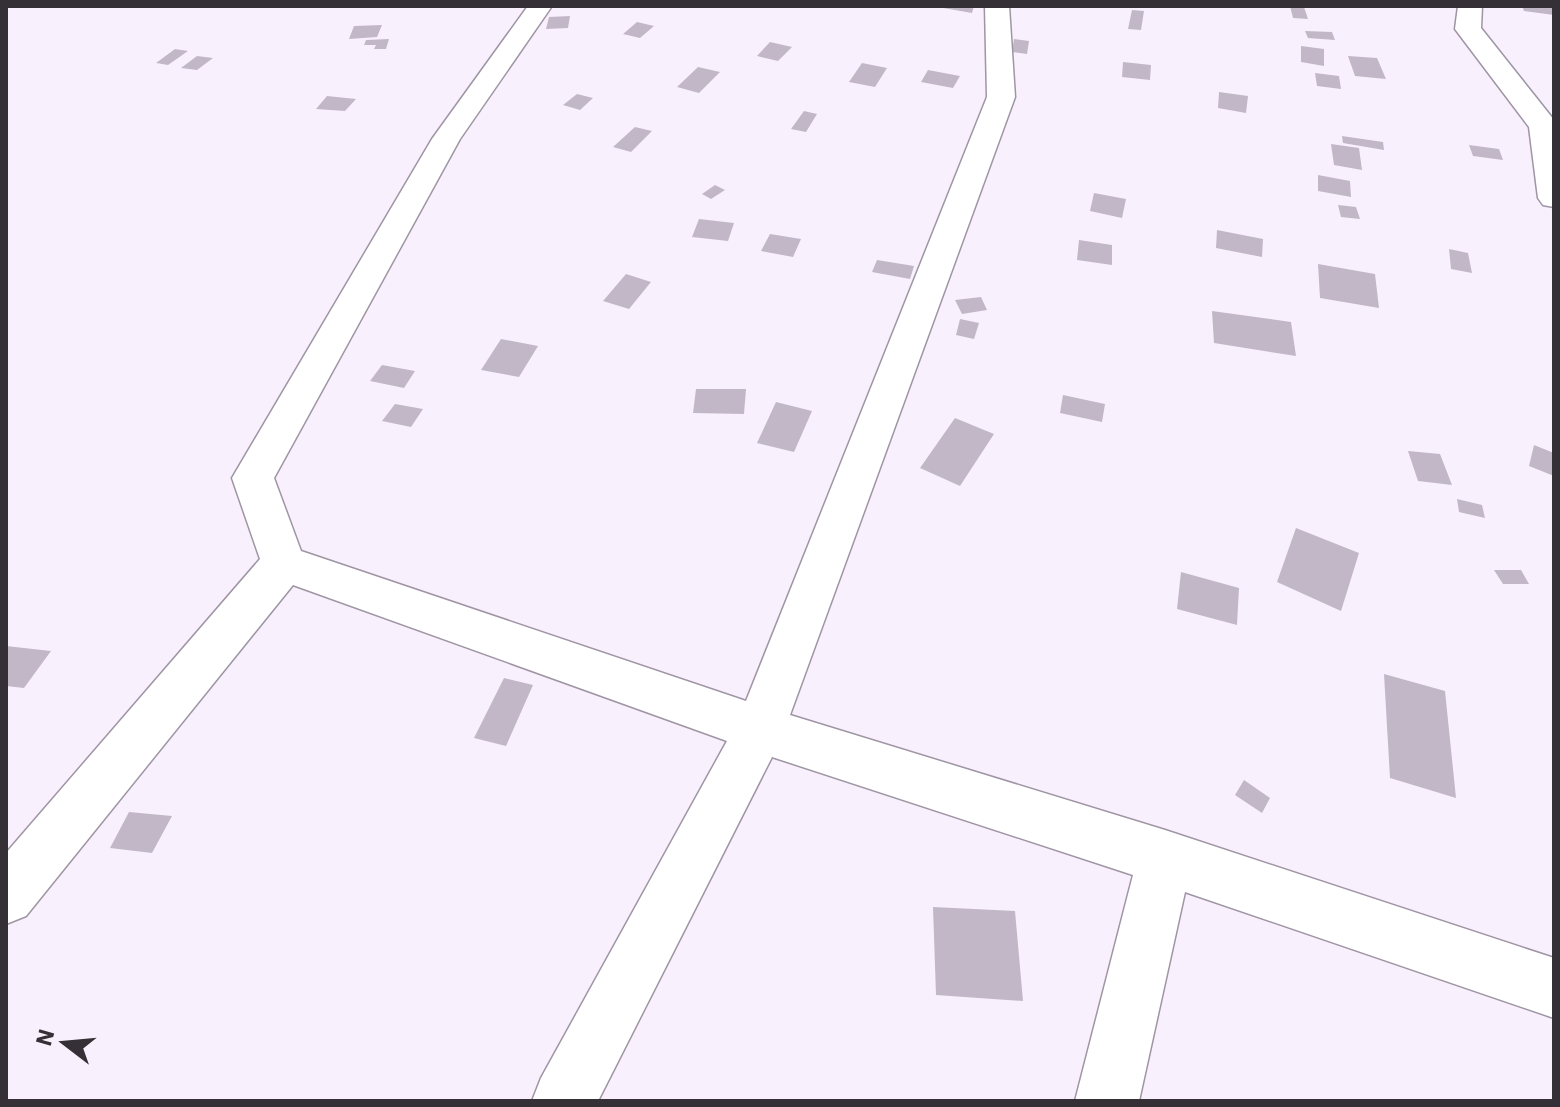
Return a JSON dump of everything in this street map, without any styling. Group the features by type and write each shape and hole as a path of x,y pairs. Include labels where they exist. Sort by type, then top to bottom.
{"street":[{"path":"284,563 253,478 446,139 540,6"},
{"path":"564,1101 760,729 1001,97 997,6"},
{"path":"1470,6 1468,29 1548,129 1554,198"},
{"path":"284,563 760,729 1165,858 1554,988"},
{"path":"6,896 284,563"},
{"path":"1107,1101 1165,858"}],"building":[{"path":"932,6 974,6 972,13"},
{"path":"1290,6 1304,7 1308,19 1293,18"},
{"path":"1522,6 1554,6 1554,15 1524,11"},
{"path":"1132,10 1144,11 1141,30 1128,29"},
{"path":"570,16 568,28 546,29 549,17"},
{"path":"637,22 654,26 640,38 623,34"},
{"path":"382,25 377,37 349,39 354,26"},
{"path":"1305,31 1332,32 1335,40 1308,38"},
{"path":"389,39 386,49 364,45 366,40"},
{"path":"1014,39 1029,41 1027,54 1012,52"},
{"path":"770,42 792,47 778,61 757,56"},
{"path":"1301,46 1324,49 1324,66 1301,62"},
{"path":"175,49 188,51 168,65 156,63"},
{"path":"197,56 213,58 197,70 181,68"},
{"path":"1348,56 1377,58 1386,79 1355,76"},
{"path":"1123,62 1151,65 1150,80 1122,77"},
{"path":"862,63 887,68 875,87 849,82"},
{"path":"698,67 720,72 699,93 677,87"},
{"path":"928,70 960,76 953,88 921,82"},
{"path":"1315,73 1339,76 1341,89 1317,86"},
{"path":"1219,92 1248,96 1246,113 1218,108"},
{"path":"577,94 593,98 580,110 563,105"},
{"path":"327,96 356,99 345,111 316,109"},
{"path":"804,111 817,114 806,132 791,129"},
{"path":"635,127 652,131 631,152 613,147"},
{"path":"1342,136 1383,142 1384,150 1343,143"},
{"path":"1331,144 1359,148 1362,170 1334,165"},
{"path":"1469,145 1499,149 1503,160 1473,156"},
{"path":"1318,175 1350,181 1351,197 1318,191"},
{"path":"715,185 725,190 711,199 702,194"},
{"path":"1094,193 1126,199 1122,218 1090,211"},
{"path":"1338,205 1356,207 1360,219 1341,217"},
{"path":"699,219 734,223 728,241 692,237"},
{"path":"1217,230 1263,239 1262,257 1216,248"},
{"path":"770,234 801,239 793,257 761,251"},
{"path":"1079,240 1112,245 1112,265 1077,260"},
{"path":"1449,249 1468,253 1472,273 1451,269"},
{"path":"877,260 914,266 910,279 872,272"},
{"path":"1318,264 1375,274 1379,308 1320,298"},
{"path":"626,274 651,282 629,309 603,301"},
{"path":"981,297 987,310 962,314 955,300"},
{"path":"1212,311 1291,322 1296,356 1214,343"},
{"path":"960,319 979,323 974,339 956,335"},
{"path":"501,339 538,346 519,377 481,370"},
{"path":"382,365 415,371 404,388 370,381"},
{"path":"696,389 746,389 744,414 693,413"},
{"path":"1063,395 1105,404 1102,422 1060,413"},
{"path":"776,402 812,411 794,452 757,443"},
{"path":"395,404 423,409 411,427 382,421"},
{"path":"955,418 994,434 960,486 920,468"},
{"path":"1534,445 1554,453 1554,476 1529,466"},
{"path":"1408,451 1440,454 1452,485 1418,481"},
{"path":"1457,499 1482,505 1485,518 1459,512"},
{"path":"1296,528 1359,553 1341,611 1277,582"},
{"path":"1494,570 1521,570 1529,584 1503,584"},
{"path":"1181,572 1239,588 1237,625 1177,609"},
{"path":"6,646 51,651 24,688 6,686"},
{"path":"1384,674 1445,691 1456,798 1390,778"},
{"path":"504,678 533,685 506,746 474,738"},
{"path":"1244,780 1270,798 1262,813 1235,795"},
{"path":"129,812 172,816 152,853 110,848"},
{"path":"933,907 1015,911 1023,1001 936,995"}]}
